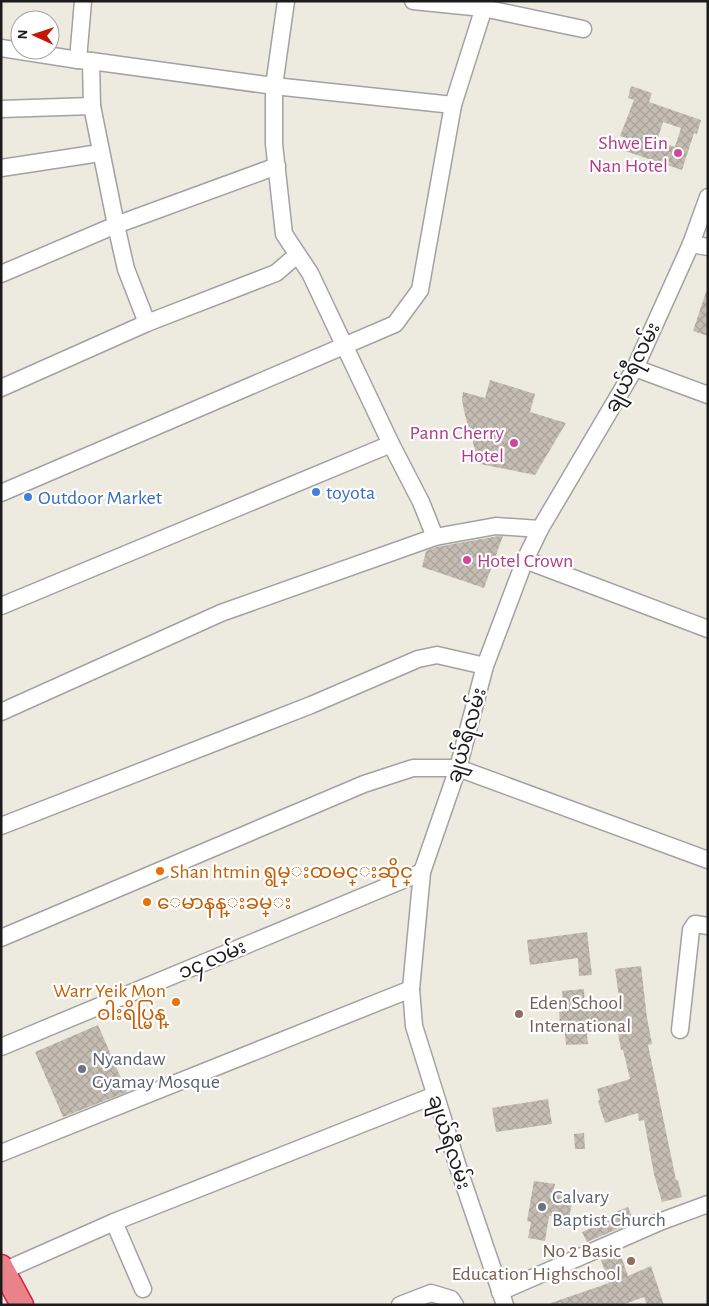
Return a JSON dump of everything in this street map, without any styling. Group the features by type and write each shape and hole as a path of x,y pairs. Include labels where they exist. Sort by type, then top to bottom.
{"highway":[{"path":"2,1270 22,1305"}],"street":[{"path":"83,1 85,61 100,153 126,269 147,323"},
{"path":"286,1 274,86 274,144 284,234 310,273 391,444 421,502 435,537"},
{"path":"413,1 484,5 583,29"},
{"path":"1,493 395,324 420,290 453,105 484,5"},
{"path":"1,48 274,86 453,105"},
{"path":"1,109 92,106"},
{"path":"1,168 100,153"},
{"path":"1,274 116,225 277,166"},
{"name":"ချယ်ရီလမ်း","path":"502,1298 458,1168 414,1026 411,989 422,872 458,768 486,666 525,560 540,529 635,368 691,244 708,197"},
{"path":"691,244 708,248"},
{"path":"1,388 147,323 276,273 297,256"},
{"path":"635,368 708,395"},
{"path":"1,606 391,444"},
{"path":"1,712 221,613 435,537 496,526 540,529"},
{"path":"525,560 708,629"},
{"path":"1,826 311,705 418,659 436,655 486,666"},
{"path":"1,938 364,784 414,768 458,768 708,860"},
{"name":"၁၄ လမ်း","path":"1,1047 422,872"},
{"path":"680,1030 691,930 695,924 708,926"},
{"path":"1,1153 411,989"},
{"path":"2,1270 114,1222 435,1096"},
{"path":"502,1298 662,1221 708,1204"},
{"path":"114,1222 143,1289"},
{"path":"400,1305 431,1293 451,1299 455,1305"}],"building":[{"path":"631,86 652,93 649,102 701,120 697,134 694,133 682,170 625,151 629,139 620,136 634,100 628,98","holes":["663,122 681,128 675,147 657,141"]},
{"path":"706,292 708,292 708,336 693,331"},
{"name":"Pann Cherry Hotel","path":"490,380 535,394 530,412 566,423 535,475 480,464 480,460 478,460 465,415 462,400 463,392 485,398"},
{"path":"503,536 484,588 422,567 426,551 436,547"},
{"path":"587,932 592,975 579,976 578,958 530,965 527,940"},
{"path":"641,966 652,1044 648,1045 676,1180 678,1180 682,1197 662,1202 654,1174 644,1120 639,1121 638,1113 605,1123 598,1101 600,1100 597,1089 630,1079 623,1050 621,1050 616,1022 586,1025 588,1044 566,1045 564,1025 560,1025 559,1012 564,1011 562,991 584,989 585,1007 620,1004 615,969"},
{"path":"98,1025 127,1092 63,1117 35,1052"},
{"path":"548,1099 552,1124 496,1132 492,1108"},
{"path":"584,1133 585,1149 575,1149 574,1134"},
{"path":"534,1181 555,1184 553,1192 573,1195 569,1219 549,1216 545,1241 528,1238 531,1222 527,1221"},
{"path":"628,1207 634,1222 587,1242 582,1232 615,1218 613,1213"},
{"path":"620,1253 628,1276 651,1266 664,1305 647,1305 644,1297 622,1305 551,1305 551,1303 609,1283 601,1260"}],"place":[{"name":"Shwe Ein Nan Hotel","path":"678,153"},
{"name":"Pann Cherry Hotel","path":"514,443"},
{"name":"toyota","path":"316,492"},
{"name":"Outdoor Market","path":"28,497"},
{"name":"Hotel Crown","path":"467,560"},
{"name":"Shan htmin ရွမ္းထမင္းဆိုင္","path":"160,871"},
{"name":"ေမာနန္းခမ္း","path":"147,902"},
{"name":"Warr Yeik Mon ဝါးရိပ္မြန္","path":"176,1002"},
{"name":"Eden School International","path":"519,1014"},
{"name":"Nyandaw Gyamay Mosque","path":"82,1069"},
{"name":"Calvary Baptist Church","path":"542,1207"},
{"name":"No 2 Basic Education Highschool","path":"631,1261"}]}
